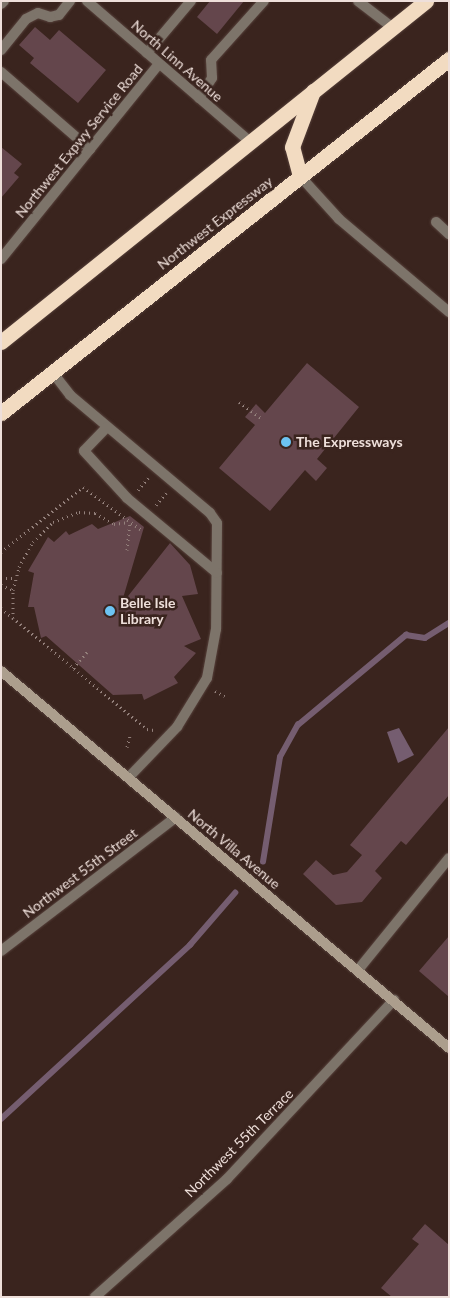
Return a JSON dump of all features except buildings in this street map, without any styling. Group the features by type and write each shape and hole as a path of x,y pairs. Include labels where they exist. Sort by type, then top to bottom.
{"highway":[{"path":"1,342 249,141 426,1"},
{"name":"Northwest Expressway","path":"1,413 449,59"},
{"path":"300,176 292,147 314,90"}],"street":[{"path":"1,4 4,1"},
{"path":"1,50 26,19 38,13 50,17 59,15 70,1"},
{"name":"North Linn Avenue","path":"87,1 249,141"},
{"path":"147,53 191,1"},
{"path":"199,98 212,78 211,60 264,1"},
{"path":"358,1 392,28"},
{"name":"Northwest Expwy Service Road","path":"1,259 160,64"},
{"path":"1,72 90,149"},
{"path":"300,176 339,219 449,312"},
{"path":"436,222 449,234"},
{"path":"53,372 70,395 214,517 217,573 215,644 207,678 177,727 129,776"},
{"path":"107,426 84,451 127,498 217,573"},
{"name":"North Villa Avenue","path":"1,671 129,776 260,890 394,1000 449,1048"},
{"name":"Northwest 55th Street","path":"1,951 176,817"},
{"path":"358,970 449,858"},
{"name":"Northwest 55th Terrace","path":"95,1297 227,1179 394,1000"}],"path":[{"path":"239,402 261,418"},
{"path":"1,552 83,487 130,522 148,532"},
{"path":"13,618 15,578 27,550 53,522 80,512 96,513 114,524 130,522"},
{"path":"48,515 53,522"},
{"path":"127,550 131,516"},
{"path":"1,578 15,578"},
{"path":"7,586 8,579"},
{"path":"1,585 13,590"},
{"path":"1,608 139,723 151,730 159,728"},
{"path":"73,668 88,651"},
{"path":"127,747 130,736"}],"shaded area":[{"path":"399,728 414,755 398,763 387,732"}],"waterway":[{"path":"263,862 280,757 298,725 406,635 425,638 449,623"},
{"path":"1,1119 190,945 235,893"}],"place":[{"name":"The Expressways","path":"286,442"},
{"name":"Belle Isle Library","path":"110,611"}]}
